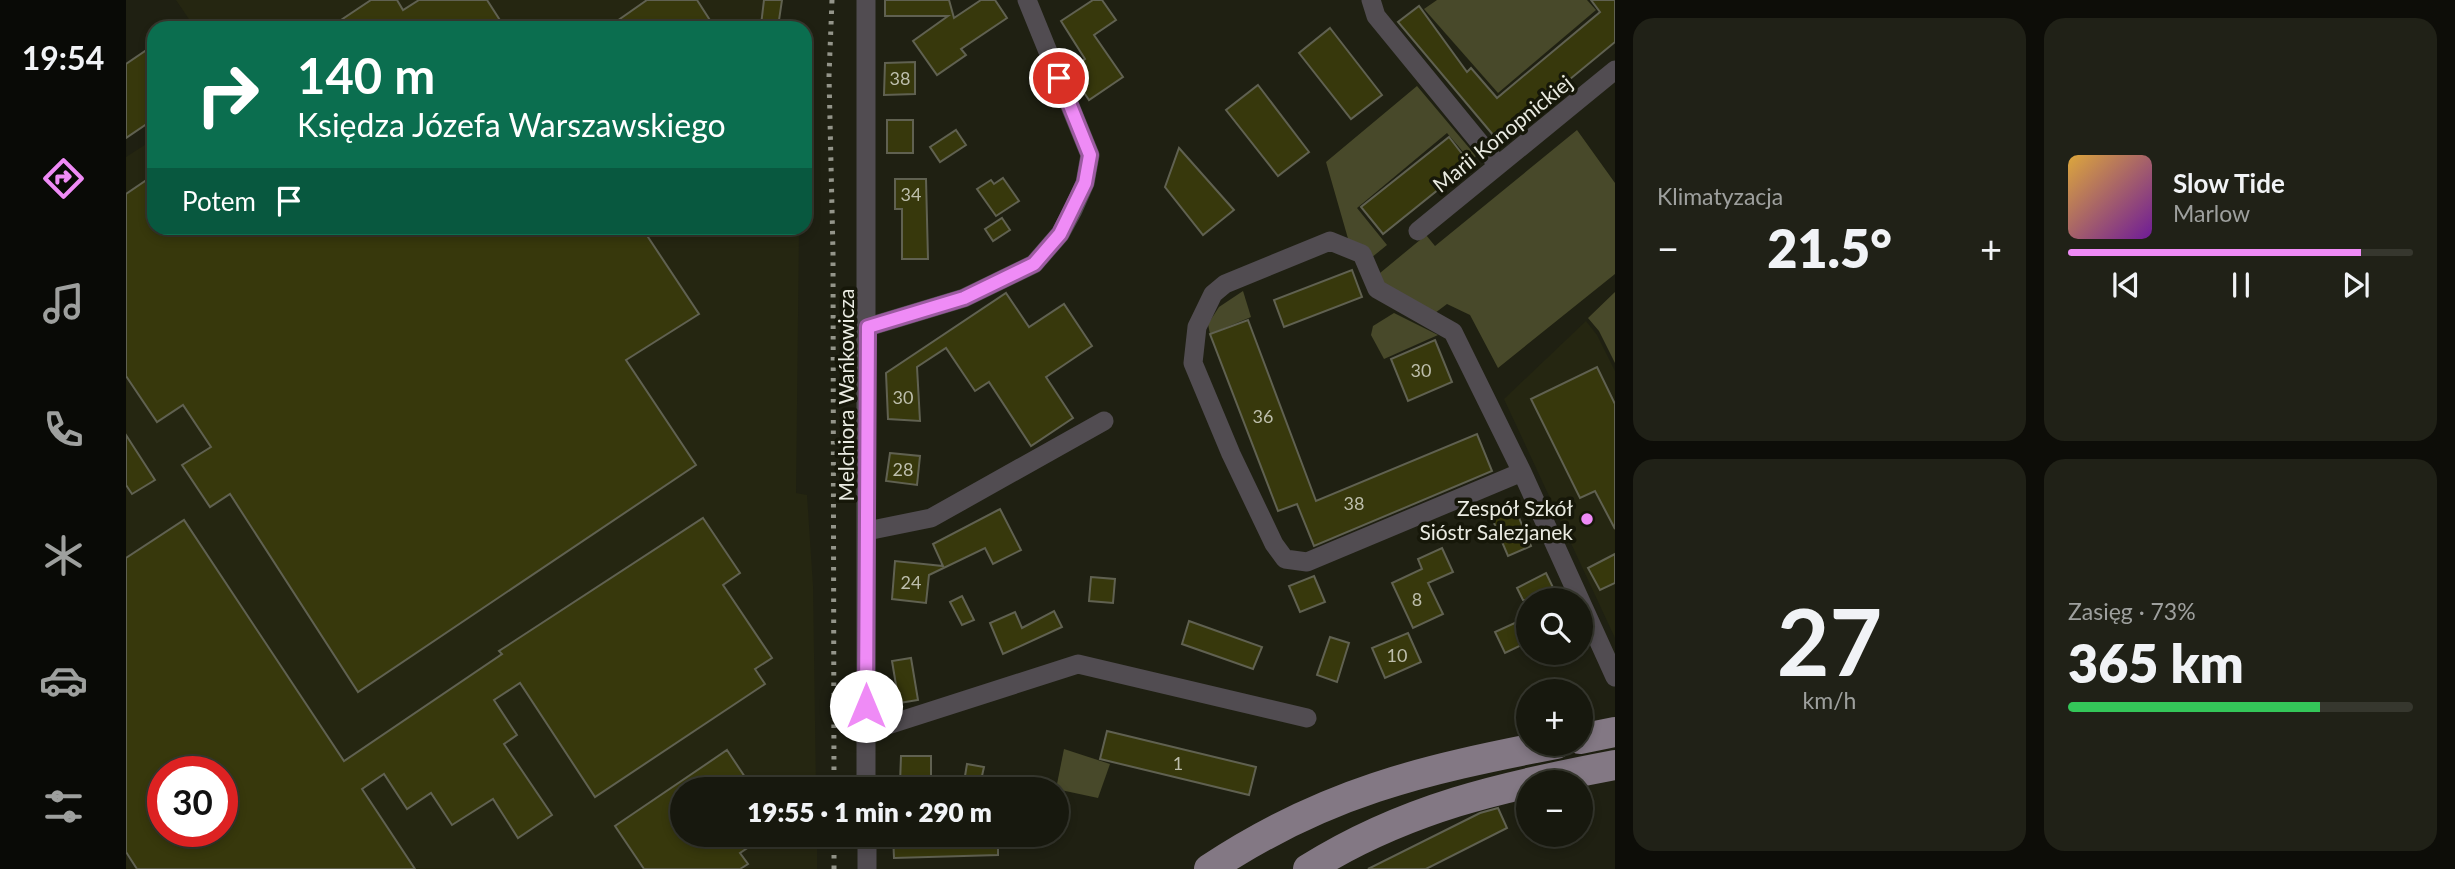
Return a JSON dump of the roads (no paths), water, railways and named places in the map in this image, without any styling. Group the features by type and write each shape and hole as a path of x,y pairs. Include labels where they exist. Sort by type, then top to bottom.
{"main road":[{"path":"1593,736 1615,732"},
{"path":"1209,869 1270,830 1353,793 1422,771 1516,752"},
{"path":"1308,869 1368,836 1456,800 1502,787 1615,765"}],"street":[{"name":"Melchiora Wańkowicza","path":"866,0 866,777"},
{"path":"868,327 964,298 1034,264 1060,234 1073,210 1085,183 1090,155 1027,0"},
{"path":"1371,0 1376,16 1498,165"},
{"name":"Marii Konopnickiej","path":"1418,231 1615,70"},
{"path":"1522,472 1307,562 1285,559 1274,544 1231,454 1194,363 1197,327 1205,307 1225,284 1329,241 1362,254 1377,289 1453,331 1522,472 1615,677"},
{"path":"867,531 931,518 1104,421"},
{"path":"866,732 1079,664 1307,718"},
{"path":"867,847 867,869"}],"railway":[{"path":"832,0 829,76 833,253 834,777"},
{"path":"834,847 834,869"}],"place":[{"name":"Zespół Szkół Sióstr Salezjanek","path":"1587,519"}]}
